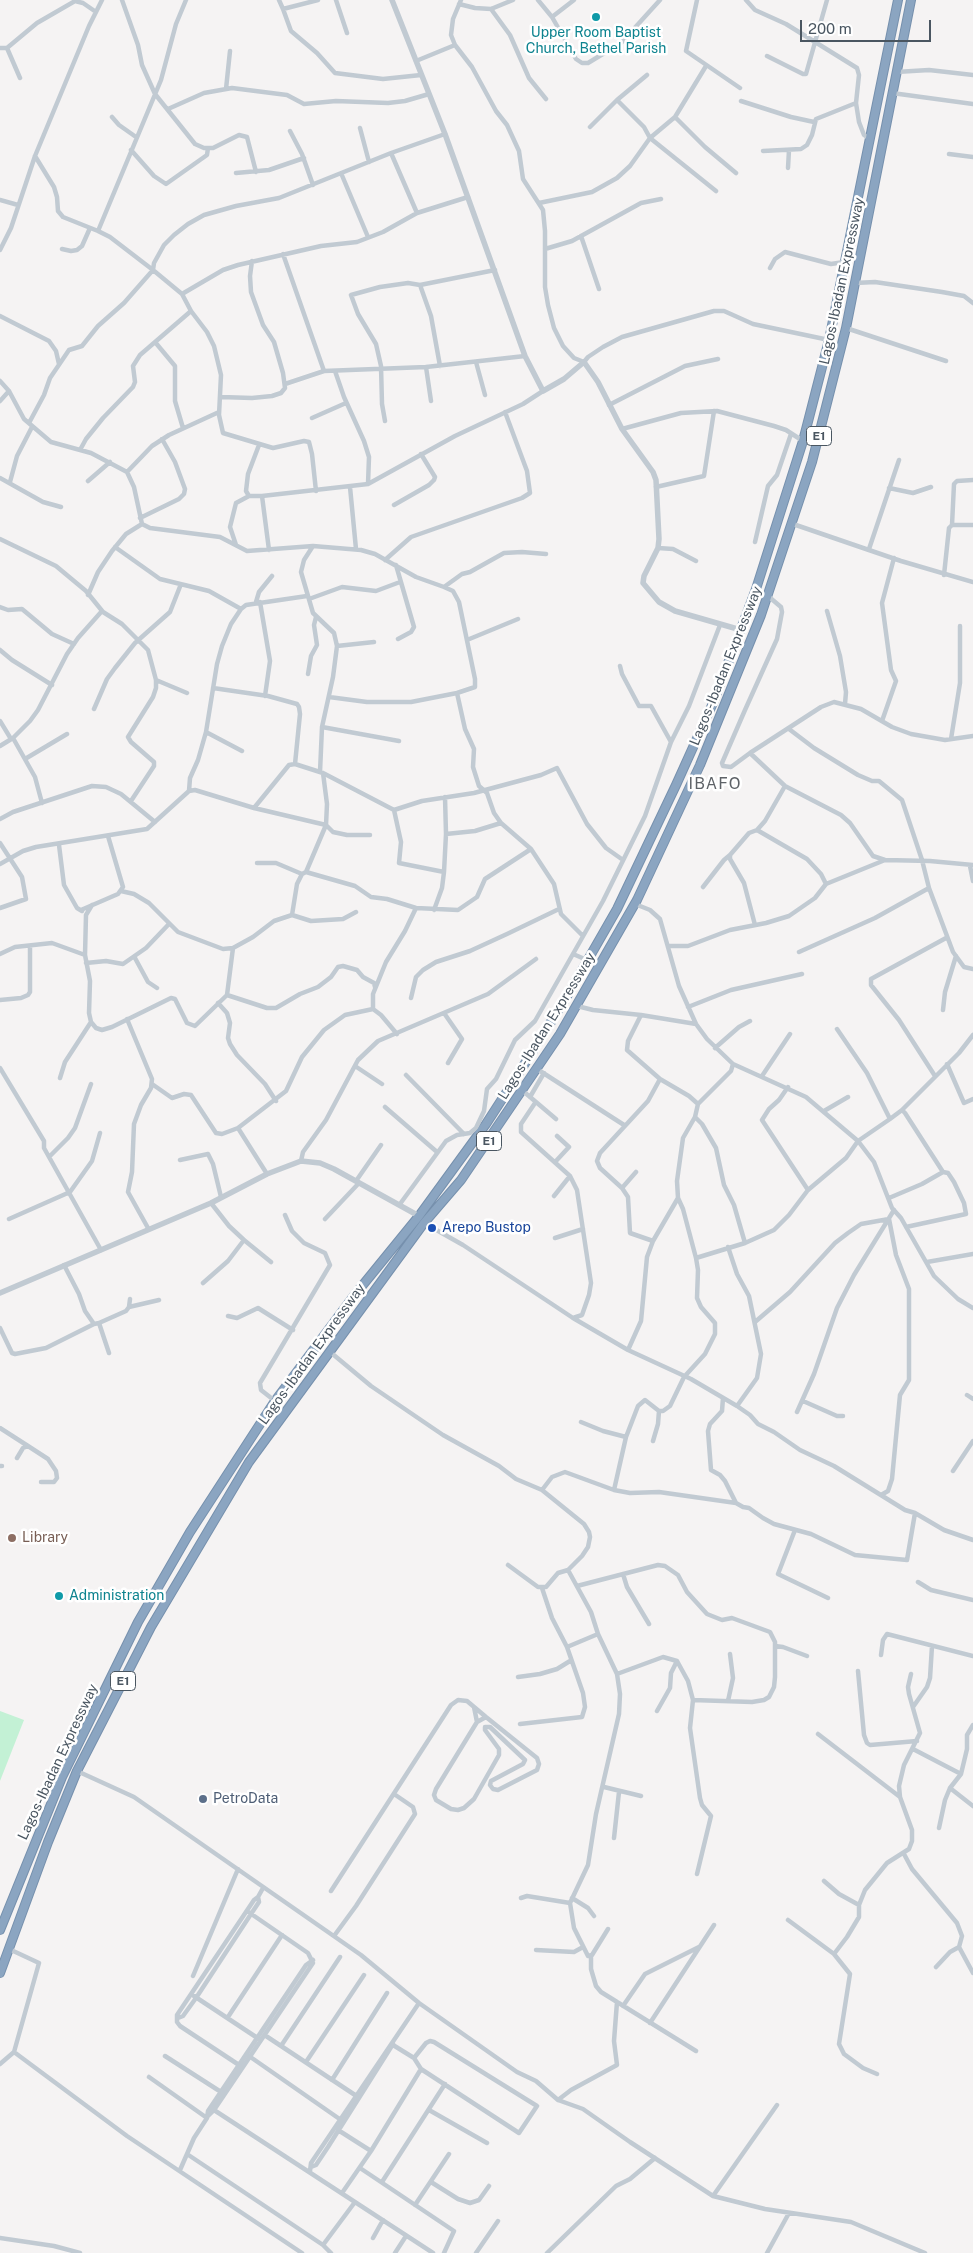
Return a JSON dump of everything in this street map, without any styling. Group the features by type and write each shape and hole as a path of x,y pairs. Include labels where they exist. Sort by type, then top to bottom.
{"highway":[{"name":"Lagos-Ibadan Expressway","path":"0,1930 62,1776 138,1622 190,1532 275,1402 353,1297 419,1216 491,1116 617,909 680,776 713,703 741,630 781,516 803,441 829,340 898,0"},
{"name":"Lagos-Ibadan Expressway","path":"0,1972 77,1771 151,1626 249,1462 424,1224 461,1180 523,1091 578,1006 635,904 700,765 732,690 768,596 793,524 816,445 846,328 911,0"}],"street":[{"path":"0,250 11,228 35,156 102,0"},
{"path":"122,0 138,45 142,65 155,94 195,144 213,148 239,135 247,137 256,172"},
{"path":"98,231 161,80 176,24 186,0"},
{"path":"278,0 291,31 318,53 335,73 383,79 421,75"},
{"path":"283,10 318,0"},
{"path":"336,0 347,33"},
{"path":"392,0 445,134 525,356 543,391"},
{"path":"513,0 491,9 475,8 460,2 452,20 451,30 455,45 472,67 496,111 507,125 518,151 528,190 543,210 545,287 554,328 563,346 574,358 584,362 598,382 622,429 653,472 656,487 658,548 644,576 643,583 659,602 675,611 741,630"},
{"path":"538,0 552,17 576,59 582,63 588,63 621,44 660,0"},
{"path":"552,17 574,0"},
{"path":"697,0 686,51 740,88"},
{"path":"746,0 755,10 786,24 857,68 859,75 856,102 861,130 870,139"},
{"path":"767,56 806,74 827,0"},
{"path":"0,48 8,48 37,23 75,1 83,3 96,12"},
{"path":"491,9 510,35 529,78 546,99"},
{"path":"416,61 455,45"},
{"path":"8,48 20,78"},
{"path":"226,89 230,51"},
{"path":"539,203 592,192 604,186 630,166 650,138 675,117 706,66"},
{"path":"896,72 929,70 973,75"},
{"path":"590,127 617,100 647,75"},
{"path":"168,109 204,93 226,89 287,95 304,104 336,101 388,103 429,94"},
{"path":"892,93 973,104"},
{"path":"617,100 644,127 650,138 716,191"},
{"path":"741,101 791,117 814,122"},
{"path":"763,151 801,149 807,145 812,135 814,122 824,115 856,102"},
{"path":"112,117 119,126 136,137"},
{"path":"675,117 705,147 736,173"},
{"path":"360,128 369,162"},
{"path":"290,131 304,158 313,185"},
{"path":"10,482 17,456 50,378 66,354 69,350 82,346 98,326 124,303 153,270 164,245 188,224 204,215 236,206 279,198 391,153 445,134"},
{"path":"131,150 154,176 166,184 207,156 208,148"},
{"path":"788,168 789,150"},
{"path":"949,154 972,157 973,151"},
{"path":"391,153 417,212"},
{"path":"35,156 54,187 58,211 63,217 110,237 182,294 190,312 207,332 219,361 221,397 219,412 220,426 223,433 273,448 304,441 308,442 311,447 316,491"},
{"path":"236,173 256,172 304,158"},
{"path":"341,174 368,237"},
{"path":"182,294 223,270 283,254 357,242 384,232 417,212 468,197"},
{"path":"545,249 581,236 641,203 661,199"},
{"path":"0,200 18,204"},
{"path":"62,249 77,250 82,246 90,228"},
{"path":"581,236 599,289"},
{"path":"770,268 775,260 785,252 831,264 844,262"},
{"path":"283,254 324,371"},
{"path":"221,397 252,398 272,396 281,393 285,388 274,342 263,325 251,292 250,276 252,261"},
{"path":"384,421 381,370 376,344 358,314 351,296 380,287 408,283 420,285 495,270"},
{"path":"855,283 875,282 942,292 964,296 973,303"},
{"path":"420,285 431,316 440,366"},
{"path":"236,545 230,528 236,503 241,499 249,496 316,491 368,484 564,379 603,346 622,338 714,311 724,312 753,324 829,340"},
{"path":"80,450 86,439 103,418 133,387 135,382 133,366 135,362 190,312"},
{"path":"0,316 49,341 56,351 60,364"},
{"path":"846,328 946,361"},
{"path":"156,342 176,366 175,401 183,428"},
{"path":"56,351 66,354"},
{"path":"285,384 324,371 440,366 525,356"},
{"path":"609,405 685,366 718,359"},
{"path":"476,362 485,395"},
{"path":"426,367 432,401"},
{"path":"335,371 366,449 368,457 368,484"},
{"path":"0,381 9,391 18,410 30,425 51,442 80,450 110,462 127,472 134,487 142,524 150,528 220,537 247,551 313,546 356,549 385,560 416,577 453,591 459,602 476,683 472,689 401,703 367,702 329,697"},
{"path":"0,401 9,391"},
{"path":"312,418 346,402"},
{"path":"622,429 680,413 714,411 774,426 803,441"},
{"path":"656,487 704,476 714,411"},
{"path":"127,472 140,457 162,439 219,412"},
{"path":"385,560 411,537 522,498 530,493 526,471 505,412"},
{"path":"755,542 768,486 777,475 792,434"},
{"path":"140,518 178,499 184,494 185,489 162,439"},
{"path":"249,496 246,491 248,474 259,445"},
{"path":"394,504 429,485 434,480 435,476 421,454"},
{"path":"869,548 899,460"},
{"path":"88,481 110,462"},
{"path":"0,478 43,502 61,507"},
{"path":"944,575 948,531 952,525 954,484 957,481 973,480"},
{"path":"350,487 356,549"},
{"path":"889,488 910,494 931,487"},
{"path":"262,496 269,550"},
{"path":"88,594 98,572 115,547 126,534 142,524"},
{"path":"793,524 869,548 944,575 973,582"},
{"path":"952,525 973,525"},
{"path":"0,539 56,566 88,594 102,611 122,624 148,650 156,680 152,697 128,734 128,739 154,762 154,766 131,801"},
{"path":"292,915 296,890 326,825 327,810 321,772 322,727 337,646 334,633 316,617 301,572 304,560 313,546"},
{"path":"115,547 160,580 209,591 241,608"},
{"path":"658,548 673,549 696,561"},
{"path":"444,587 462,574 470,572 504,553 546,554"},
{"path":"882,721 896,681 891,670 882,603 894,558"},
{"path":"396,566 414,627 412,632 398,639"},
{"path":"265,696 270,661 258,602 259,592 272,576"},
{"path":"189,791 190,778 198,760 206,732 222,646 241,608 258,602 308,597 342,587 376,591 400,582"},
{"path":"94,709 107,679 122,658 139,639 170,612 181,584"},
{"path":"768,596 781,607 782,612 777,640 722,763 723,766 731,767 826,704 834,702 861,709 897,729 911,734 951,740 973,736"},
{"path":"0,607 8,610 22,609 52,634 74,644"},
{"path":"0,746 12,739 30,721 74,644 102,611"},
{"path":"827,611 842,670 845,704"},
{"path":"308,674 311,656 317,645 314,625 316,617"},
{"path":"467,640 518,619"},
{"path":"400,1204 450,1137 470,1133 481,1119 487,1089 496,1079 515,1040 535,1020 573,954 646,816 671,742 689,706 720,625"},
{"path":"951,740 960,683 960,626"},
{"path":"337,646 374,642"},
{"path":"0,650 12,660 52,685"},
{"path":"620,666 622,674 639,706 652,707 671,742"},
{"path":"156,680 187,693"},
{"path":"213,688 265,696 297,704 300,707 295,764"},
{"path":"457,693 465,729 474,749 473,767 479,786 487,793 494,813 501,823 531,849 554,884 559,909 566,920 582,936"},
{"path":"0,720 35,777 42,803"},
{"path":"322,727 399,741"},
{"path":"789,729 814,748 849,770 866,779 879,781 902,800 946,938 964,967 973,969"},
{"path":"206,732 242,750"},
{"path":"25,759 67,734"},
{"path":"750,753 785,786 841,815 850,822 873,856 885,860 922,860 971,866 973,881"},
{"path":"254,808 289,766 295,764 321,772 394,810 445,796 474,793 483,789 541,775 554,768 560,769 586,824 606,848 623,860"},
{"path":"0,819 13,812 92,786 106,787 131,801 156,822"},
{"path":"703,887 724,860 749,833 757,830 765,821 785,786"},
{"path":"0,864 23,851 147,829 189,791 195,790 254,808 326,825 333,832 340,834 370,835"},
{"path":"434,910 442,888 444,872 445,796"},
{"path":"394,810 401,842 399,862 444,872"},
{"path":"446,834 475,832 501,823"},
{"path":"757,830 807,859 821,874 826,884"},
{"path":"108,836 123,883 121,891"},
{"path":"0,842 22,877 26,899 0,908"},
{"path":"59,845 64,885 72,900 86,915"},
{"path":"257,863 276,863 304,873 355,886 371,897 387,899 416,908 458,910 477,897 485,879 531,849"},
{"path":"730,855 730,859 744,883 755,925"},
{"path":"668,946 688,946 730,930 789,916 815,898 826,884 885,860"},
{"path":"799,952 874,918 929,888"},
{"path":"81,910 121,891 134,894 149,903 168,925 178,932 219,948 233,948 254,937 274,921 292,915 311,921 344,919 356,912"},
{"path":"635,904 650,910 660,919 679,986 688,1007 696,1024 716,1048 733,1064 806,1096 858,1141 879,1170 894,1210 934,1276 942,1285 972,1305"},
{"path":"92,905 86,915 85,955 90,981 89,1013 91,1022 96,1028 102,1030 173,998 187,1023 195,1026 227,995 233,948"},
{"path":"372,1009 375,987 386,962 405,932 416,908"},
{"path":"411,998 413,983 423,970 436,962 470,951 559,909"},
{"path":"86,963 106,961 123,964 135,958 168,925"},
{"path":"935,1076 899,1020 871,985 871,979 946,938"},
{"path":"0,954 15,947 59,944 85,955"},
{"path":"0,1000 28,996 30,992 30,947"},
{"path":"573,954 587,960"},
{"path":"943,1010 945,992 956,956"},
{"path":"135,958 148,982 157,988"},
{"path":"302,1161 303,1152 326,1120 355,1066 378,1041 488,994 536,958"},
{"path":"227,995 267,1008 276,1008 300,994 318,987 331,978 338,967 343,966 357,970 363,977 374,983 375,987"},
{"path":"688,1007 731,990 802,974"},
{"path":"218,1003 227,1013 230,1023 228,1038 230,1044 237,1055 265,1084 276,1101"},
{"path":"578,1006 593,1010 641,1015 696,1024"},
{"path":"127,1019 145,1060 153,1086 172,1098 184,1094 191,1095 218,1134 238,1128 276,1101 286,1091 302,1058 324,1030 345,1015 372,1009 381,1015 397,1034"},
{"path":"444,1013 462,1038 448,1063"},
{"path":"641,1015 628,1041 627,1050 660,1079 689,1096 698,1104"},
{"path":"716,1048 739,1027 750,1021"},
{"path":"60,1078 65,1062 91,1022"},
{"path":"837,1029 867,1073 890,1120"},
{"path":"762,1076 790,1034"},
{"path":"696,1258 745,1243 774,1230 783,1223 808,1190 846,1158 858,1141 902,1110 973,1036"},
{"path":"614,1490 626,1437 638,1406 644,1400 659,1411 663,1411 670,1406 684,1377 705,1354 716,1328 697,1298 696,1258 683,1209 678,1198 677,1181 683,1138 695,1117 698,1104 731,1071 733,1064"},
{"path":"947,1064 964,1104 973,1099"},
{"path":"355,1066 382,1084"},
{"path":"0,1068 44,1141 44,1148 101,1250"},
{"path":"537,1068 624,1125"},
{"path":"530,1097 544,1073"},
{"path":"406,1075 464,1134"},
{"path":"653,1241 630,1233 629,1201 622,1188 600,1168 597,1161 600,1153 648,1100 660,1079"},
{"path":"49,1157 75,1128 91,1084"},
{"path":"148,1228 128,1192 132,1172 134,1124 139,1110 153,1086"},
{"path":"788,1087 762,1120 790,1166 808,1190"},
{"path":"523,1091 556,1119"},
{"path":"824,1111 848,1097"},
{"path":"535,1103 521,1124 521,1132 556,1161 570,1176 577,1190 591,1283 582,1315 572,1318"},
{"path":"385,1107 437,1152"},
{"path":"902,1110 943,1172 948,1173 954,1182 964,1203 966,1214 906,1227"},
{"path":"695,1117 702,1124 716,1148 724,1185 734,1205 745,1243"},
{"path":"238,1128 267,1174"},
{"path":"9,1219 70,1192 92,1161 100,1133"},
{"path":"556,1161 569,1147 557,1136"},
{"path":"325,1219 358,1182 381,1145"},
{"path":"180,1160 208,1154 213,1164 216,1184 221,1197"},
{"path":"0,1293 211,1202 267,1174 302,1161 320,1163 400,1204 419,1216"},
{"path":"622,1188 636,1172"},
{"path":"889,1198 922,1184 943,1172"},
{"path":"554,1196 570,1176"},
{"path":"628,1350 641,1320 646,1266 653,1241 678,1198"},
{"path":"211,1202 229,1226 271,1262"},
{"path":"797,1412 803,1401 837,1308 854,1275 894,1210"},
{"path":"275,1402 262,1390 260,1383 330,1265 326,1253 304,1243 292,1232 285,1215"},
{"path":"755,1322 790,1292 835,1243 848,1233 861,1224 889,1219"},
{"path":"881,1495 888,1491 892,1479 900,1395 909,1380 909,1290 896,1255 889,1219"},
{"path":"424,1224 463,1245 572,1318 628,1350 691,1379 737,1406 750,1415 758,1424 774,1432 800,1450 834,1466 905,1510 915,1513 944,1530 973,1540"},
{"path":"555,1238 583,1229"},
{"path":"203,1283 228,1261 244,1240"},
{"path":"728,1247 737,1274 749,1296 761,1354 760,1369 754,1384 737,1406"},
{"path":"927,1262 973,1254"},
{"path":"64,1265 79,1294 85,1311 96,1324 109,1353"},
{"path":"0,1328 12,1353 53,1346 126,1311 130,1300"},
{"path":"129,1306 158,1300"},
{"path":"228,1316 236,1318 258,1308 293,1330"},
{"path":"329,1351 371,1386 443,1435 499,1466 516,1478 542,1490 584,1524 589,1532 588,1547 568,1570 558,1573 546,1587 542,1588"},
{"path":"966,1395 973,1399"},
{"path":"723,1398 722,1411 713,1419 708,1430 711,1470 720,1475 736,1502 743,1507 749,1508 768,1521 811,1534 854,1555 907,1560 915,1513"},
{"path":"803,1401 818,1409 844,1416"},
{"path":"653,1440 658,1424 659,1411"},
{"path":"581,1422 603,1431 626,1437"},
{"path":"0,1428 48,1459 58,1478 54,1482 41,1482"},
{"path":"952,1471 973,1442"},
{"path":"17,1458 23,1448 28,1446"},
{"path":"542,1490 552,1477 565,1472 614,1490 630,1493 659,1492 736,1502"},
{"path":"795,1530 778,1574 828,1598"},
{"path":"508,1565 526,1580 542,1588 552,1618 567,1647 570,1661 583,1693 585,1707 582,1717 520,1724"},
{"path":"577,1586 658,1565 671,1568 683,1582 693,1600 707,1614 722,1620 732,1618 770,1632 775,1639 775,1646 774,1687 769,1697 752,1702 693,1700"},
{"path":"568,1570 591,1612 598,1634 617,1674 620,1694 619,1714 604,1787 596,1814 588,1865 571,1901 574,1928 583,1947 591,1957"},
{"path":"623,1574 627,1587 649,1624"},
{"path":"918,1582 931,1590 973,1600"},
{"path":"567,1647 598,1634"},
{"path":"881,1655 883,1640 887,1634 973,1656"},
{"path":"775,1646 784,1647 806,1656"},
{"path":"913,1706 927,1687 930,1678 932,1646"},
{"path":"728,1701 733,1678 730,1654"},
{"path":"617,1674 663,1657 677,1661 688,1681 693,1700 690,1728 692,1756 700,1803 710,1816 697,1874"},
{"path":"518,1677 557,1669 570,1661"},
{"path":"657,1711 670,1688 671,1673 677,1661"},
{"path":"858,1670 864,1735 867,1742 870,1745 917,1741"},
{"path":"834,1954 859,1917 862,1896 873,1880 887,1863 904,1854 909,1849 912,1830 900,1797 901,1773 920,1732 908,1687 911,1674"},
{"path":"331,1891 451,1705 461,1699 474,1707 537,1758 538,1768 498,1790 493,1789 490,1785 491,1781 523,1764 525,1760 490,1727 485,1727 485,1730 499,1748 499,1755 470,1804 464,1808 454,1810 436,1800 434,1792 477,1722 486,1717"},
{"path":"474,1707 477,1722"},
{"path":"939,1828 942,1810 950,1788 961,1774 967,1749 967,1735 973,1725"},
{"path":"818,1734 900,1797"},
{"path":"913,1749 961,1774"},
{"path":"77,1771 134,1796 172,1825 334,1936 420,2003 518,2072 536,2081 558,2100 583,2109 713,2196 789,2213 851,2222 925,2253"},
{"path":"604,1787 641,1796"},
{"path":"950,1788 973,1806"},
{"path":"614,1838 619,1792"},
{"path":"334,1936 356,1906 415,1814 413,1807 394,1794"},
{"path":"904,1854 912,1868 956,1923 962,1936 959,1947 973,1973"},
{"path":"193,1976 238,1869"},
{"path":"824,1882 838,1894 860,1905"},
{"path":"178,2018 183,2016 196,1998 263,1888"},
{"path":"521,1898 528,1896 571,1901 588,1908 594,1916"},
{"path":"249,1913 308,1953 313,1960 311,1968 266,2036 260,2040"},
{"path":"239,2065 180,2026 177,2022 179,2012 249,1913"},
{"path":"788,1920 834,1954 850,1974 839,2044 844,2054 863,2068 877,2074"},
{"path":"650,2023 714,1925"},
{"path":"608,1929 591,1957 591,1969 596,1986 601,1992 622,2006 696,2051"},
{"path":"228,2017 282,1935"},
{"path":"622,2006 645,1974 700,1946"},
{"path":"536,1950 574,1952 583,1947"},
{"path":"936,1968 950,1952 959,1947"},
{"path":"0,2064 14,2052 38,1964 8,1948"},
{"path":"281,2046 340,1957"},
{"path":"207,2116 214,2110 260,2040 306,1965 313,1960"},
{"path":"306,2062 364,1975"},
{"path":"332,2080 387,1993"},
{"path":"191,1994 260,2040"},
{"path":"558,2100 571,2090 617,2065 614,2042 617,2002"},
{"path":"310,2169 311,2163 342,2121 390,2044 393,2044 420,2003"},
{"path":"266,2036 358,2097"},
{"path":"393,2044 414,2058 421,2069 519,2133 537,2106 434,2042 426,2043 414,2058"},
{"path":"14,2052 127,2136 302,2253"},
{"path":"165,2056 221,2092"},
{"path":"180,2170 208,2111 239,2065 248,2056"},
{"path":"248,2056 342,2121"},
{"path":"342,2193 372,2151 421,2069"},
{"path":"149,2077 207,2116"},
{"path":"382,2182 445,2084"},
{"path":"713,2196 777,2105"},
{"path":"214,2110 310,2169 355,2202 433,2253"},
{"path":"429,2110 487,2143"},
{"path":"310,2169 316,2165 342,2121"},
{"path":"338,2130 372,2151"},
{"path":"187,2154 323,2245 330,2253"},
{"path":"415,2205 449,2154"},
{"path":"547,2253 616,2186 630,2179 655,2158"},
{"path":"360,2168 454,2231 444,2253"},
{"path":"431,2182 458,2199 470,2203 479,2200 489,2186"},
{"path":"323,2245 355,2202"},
{"path":"767,2253 789,2213"},
{"path":"373,2238 383,2220"},
{"path":"476,2253 498,2221"},
{"path":"395,2253 406,2236"},
{"path":"0,2238 54,2246 80,2253"}],"green space":[{"path":"0,1711 24,1720 0,1781"}],"place":[{"name":"Upper Room Baptist Church, Bethel Parish","path":"596,17"},
{"name":"Arepo Bustop","path":"432,1228"},
{"name":"Library","path":"12,1538"},
{"name":"Administration","path":"59,1596"},
{"name":"PetroData","path":"203,1799"}],"district":[{"name":"IBAFO","path":"715,784"}]}
